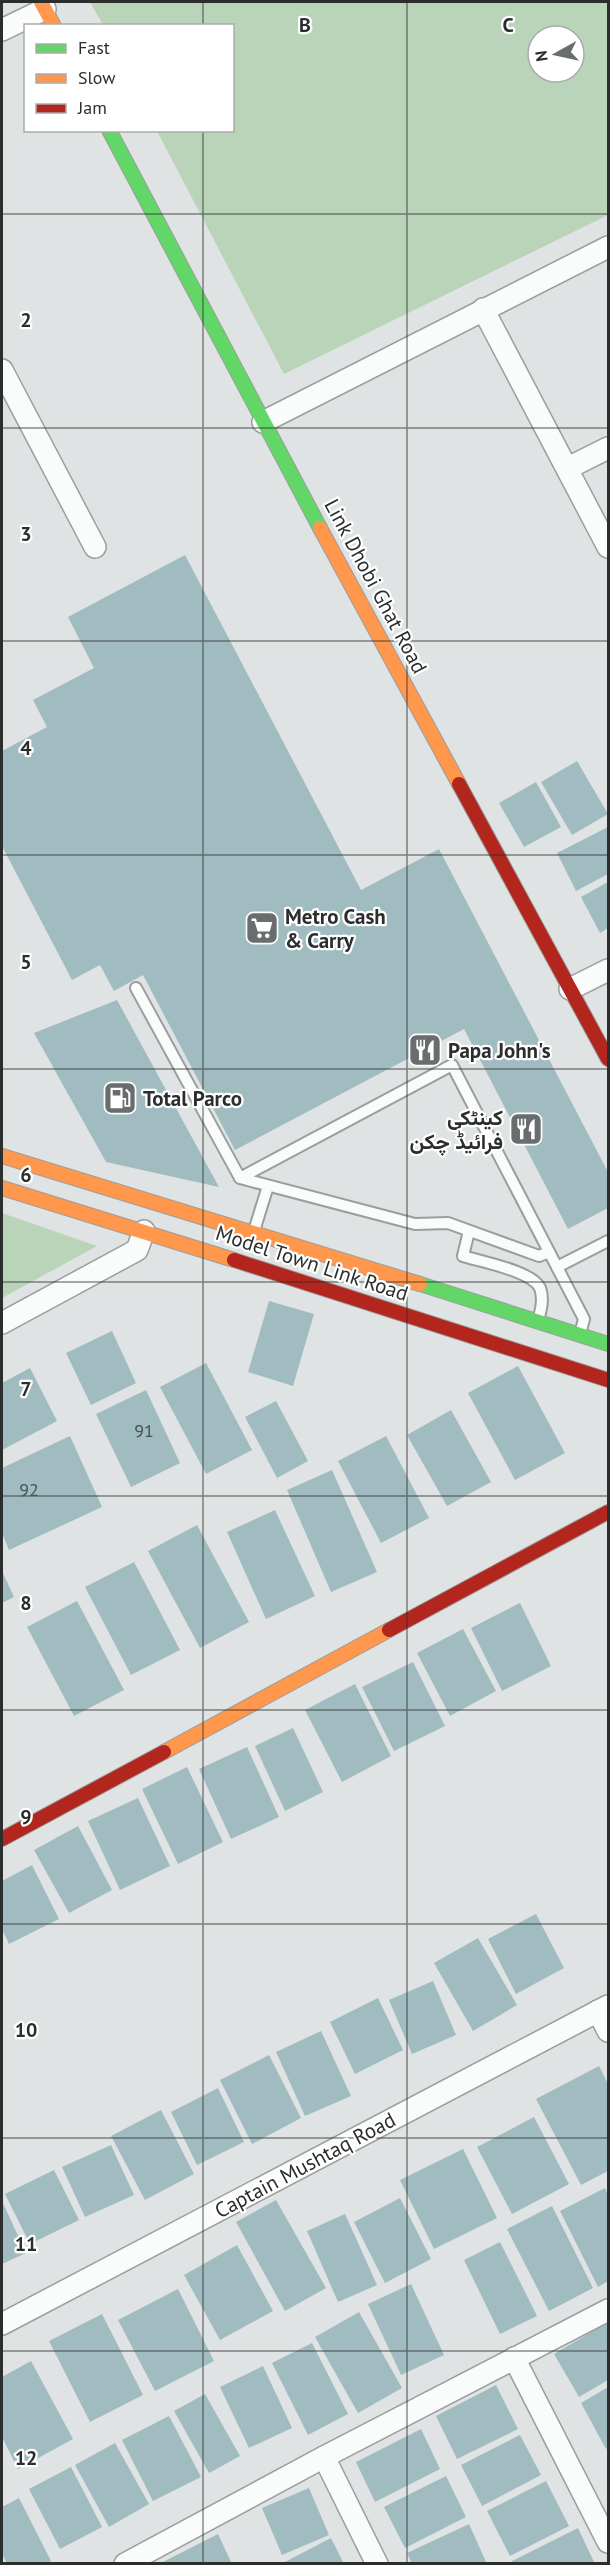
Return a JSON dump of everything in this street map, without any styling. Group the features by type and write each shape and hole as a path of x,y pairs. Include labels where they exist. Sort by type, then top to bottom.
{"street":[{"path":"2,30 47,12"},
{"name":"Link Dhobi Ghat Road","path":"110,132 263,422 609,1059"},
{"path":"263,422 609,247"},
{"path":"483,309 609,547"},
{"path":"2,370 96,547"},
{"path":"568,468 609,448"},
{"path":"570,989 609,970"},
{"name":"Model Town Link Road","path":"2,1156 254,1231 609,1344"},
{"name":"Model Town Link Road","path":"2,1188 144,1231 609,1380"},
{"path":"2,1323 137,1250 144,1231"},
{"path":"2,1839 609,1512"},
{"path":"603,2008 609,2031"},
{"name":"Captain Mushtaq Road","path":"2,2324 603,2008"},
{"path":"125,2564 324,2457 609,2310"},
{"path":"514,2358 609,2542"},
{"path":"324,2457 377,2564"}],"lane":[{"path":"136,987 240,1178 415,1224 448,1223 539,1256 549,1252"},
{"path":"240,1178 452,1065 584,1319 580,1335"},
{"path":"254,1231 268,1186"},
{"path":"469,1231 463,1256 533,1278 540,1289 542,1302 538,1321"},
{"path":"557,1267 609,1241"}],"green space":[{"path":"90,2 608,2 608,215 284,374 158,132 234,132 234,24 102,24"},
{"path":"2,1213 97,1246 2,1298"}],"building":[{"name":"Metro Cash & Carry","path":"185,555 361,890 439,849 608,1172 608,1208 568,1229 464,1029 235,1150 143,975 114,991 100,965 72,980 2,846 2,751 47,727 33,700 94,668 68,617"},
{"path":"577,761 608,814 572,835 541,782"},
{"path":"536,782 561,827 524,847 499,803"},
{"path":"608,827 608,874 576,891 557,853"},
{"path":"608,882 608,928 600,933 581,897"},
{"name":"Total Parco","path":"117,1000 219,1187 106,1162 34,1033"},
{"path":"269,1301 314,1314 293,1386 248,1372"},
{"path":"112,1331 136,1383 91,1405 66,1353"},
{"path":"206,1363 252,1450 206,1474 160,1387"},
{"path":"518,1366 565,1453 515,1480 468,1393"},
{"path":"30,1368 57,1421 2,1450 2,1383"},
{"path":"146,1390 180,1463 131,1487 96,1414"},
{"path":"276,1401 308,1461 277,1478 245,1417"},
{"path":"451,1410 491,1482 447,1506 407,1435"},
{"path":"70,1436 102,1507 9,1550 2,1533 2,1468"},
{"path":"386,1436 429,1518 381,1543 338,1461"},
{"path":"332,1470 377,1572 331,1592 287,1490"},
{"path":"275,1510 315,1596 266,1619 227,1532"},
{"path":"197,1525 249,1622 200,1648 148,1551"},
{"path":"134,1562 180,1650 131,1675 85,1587"},
{"path":"2,1571 14,1597 2,1603"},
{"path":"77,1601 124,1690 74,1716 27,1627"},
{"path":"520,1603 551,1666 502,1691 471,1628"},
{"path":"463,1629 496,1691 450,1716 417,1653"},
{"path":"413,1662 445,1726 394,1751 362,1687"},
{"path":"355,1684 391,1756 342,1782 305,1710"},
{"path":"293,1728 323,1792 285,1811 255,1746"},
{"path":"247,1747 279,1817 231,1839 199,1769"},
{"path":"187,1767 223,1842 178,1864 142,1789"},
{"path":"138,1798 170,1866 120,1890 88,1821"},
{"path":"78,1826 112,1890 69,1913 34,1850"},
{"path":"32,1865 59,1919 9,1944 2,1929 2,1881"},
{"path":"536,1914 564,1968 516,1994 488,1939"},
{"path":"478,1938 517,2005 473,2031 434,1963"},
{"path":"433,1981 456,2035 412,2054 389,2000"},
{"path":"378,1998 403,2050 355,2074 330,2022"},
{"path":"321,2031 351,2096 305,2116 276,2052"},
{"path":"269,2055 301,2118 252,2144 220,2080"},
{"path":"599,2066 608,2084 608,2171 581,2185 536,2099"},
{"path":"218,2088 244,2142 197,2165 171,2112"},
{"path":"161,2110 194,2174 145,2200 111,2136"},
{"path":"534,2117 569,2184 512,2214 477,2147"},
{"path":"111,2145 134,2195 85,2217 62,2167"},
{"path":"463,2149 497,2218 434,2249 400,2180"},
{"path":"54,2170 79,2220 30,2244 5,2194"},
{"path":"605,2188 608,2195 608,2281 598,2287 560,2211"},
{"path":"400,2198 431,2259 385,2283 354,2222"},
{"path":"276,2200 326,2288 285,2311 236,2222"},
{"path":"2,2201 26,2253 2,2264"},
{"path":"552,2206 593,2288 549,2311 507,2229"},
{"path":"345,2214 377,2285 338,2302 307,2231"},
{"path":"500,2242 537,2316 500,2334 464,2260"},
{"path":"237,2245 273,2311 220,2340 184,2275"},
{"path":"411,2284 444,2355 401,2375 368,2304"},
{"path":"178,2289 214,2361 155,2391 118,2320"},
{"path":"359,2312 402,2388 358,2413 315,2337"},
{"path":"102,2314 143,2395 90,2422 49,2341"},
{"path":"608,2322 608,2380 579,2397 554,2354"},
{"path":"312,2343 348,2414 308,2435 272,2363"},
{"path":"31,2361 73,2439 18,2469 2,2437 2,2377"},
{"path":"263,2366 292,2428 249,2448 220,2387"},
{"path":"496,2385 518,2429 457,2459 436,2416"},
{"path":"608,2387 608,2447 606,2449 581,2403"},
{"path":"205,2394 240,2456 209,2473 174,2411"},
{"path":"169,2416 201,2477 153,2501 122,2440"},
{"path":"421,2429 440,2469 375,2502 356,2462"},
{"path":"520,2435 541,2475 482,2506 461,2465"},
{"path":"115,2443 149,2504 109,2527 75,2465"},
{"path":"71,2467 102,2527 60,2549 29,2489"},
{"path":"446,2476 466,2517 405,2548 384,2507"},
{"path":"546,2481 569,2526 510,2556 487,2511"},
{"path":"309,2488 329,2535 282,2555 262,2508"},
{"path":"19,2498 51,2561 45,2564 7,2564 2,2553 2,2507"},
{"path":"469,2524 487,2564 412,2564 407,2553"},
{"path":"578,2528 595,2564 513,2564 512,2561"},
{"path":"218,2534 232,2564 159,2564"},
{"path":"331,2538 344,2564 281,2564"}],"traffic: fast":[{"path":"110,132 320,528"},
{"path":"420,1284 608,1344"}],"traffic: slow":[{"path":"41,2 53,24"},
{"path":"320,528 459,784"},
{"path":"2,1156 420,1284"},
{"path":"2,1188 234,1260"},
{"path":"164,1752 389,1630"}],"traffic: jam":[{"path":"459,784 608,1059"},
{"path":"234,1260 608,1380"},
{"path":"389,1630 608,1512"},
{"path":"2,1839 164,1752"}],"place":[{"name":"Metro Cash & Carry","path":"262,928"},
{"name":"Papa John's","path":"425,1050"},
{"name":"Total Parco","path":"120,1098"},
{"name":"کینٹکی فرائیڈ چکن","path":"526,1129"}]}
